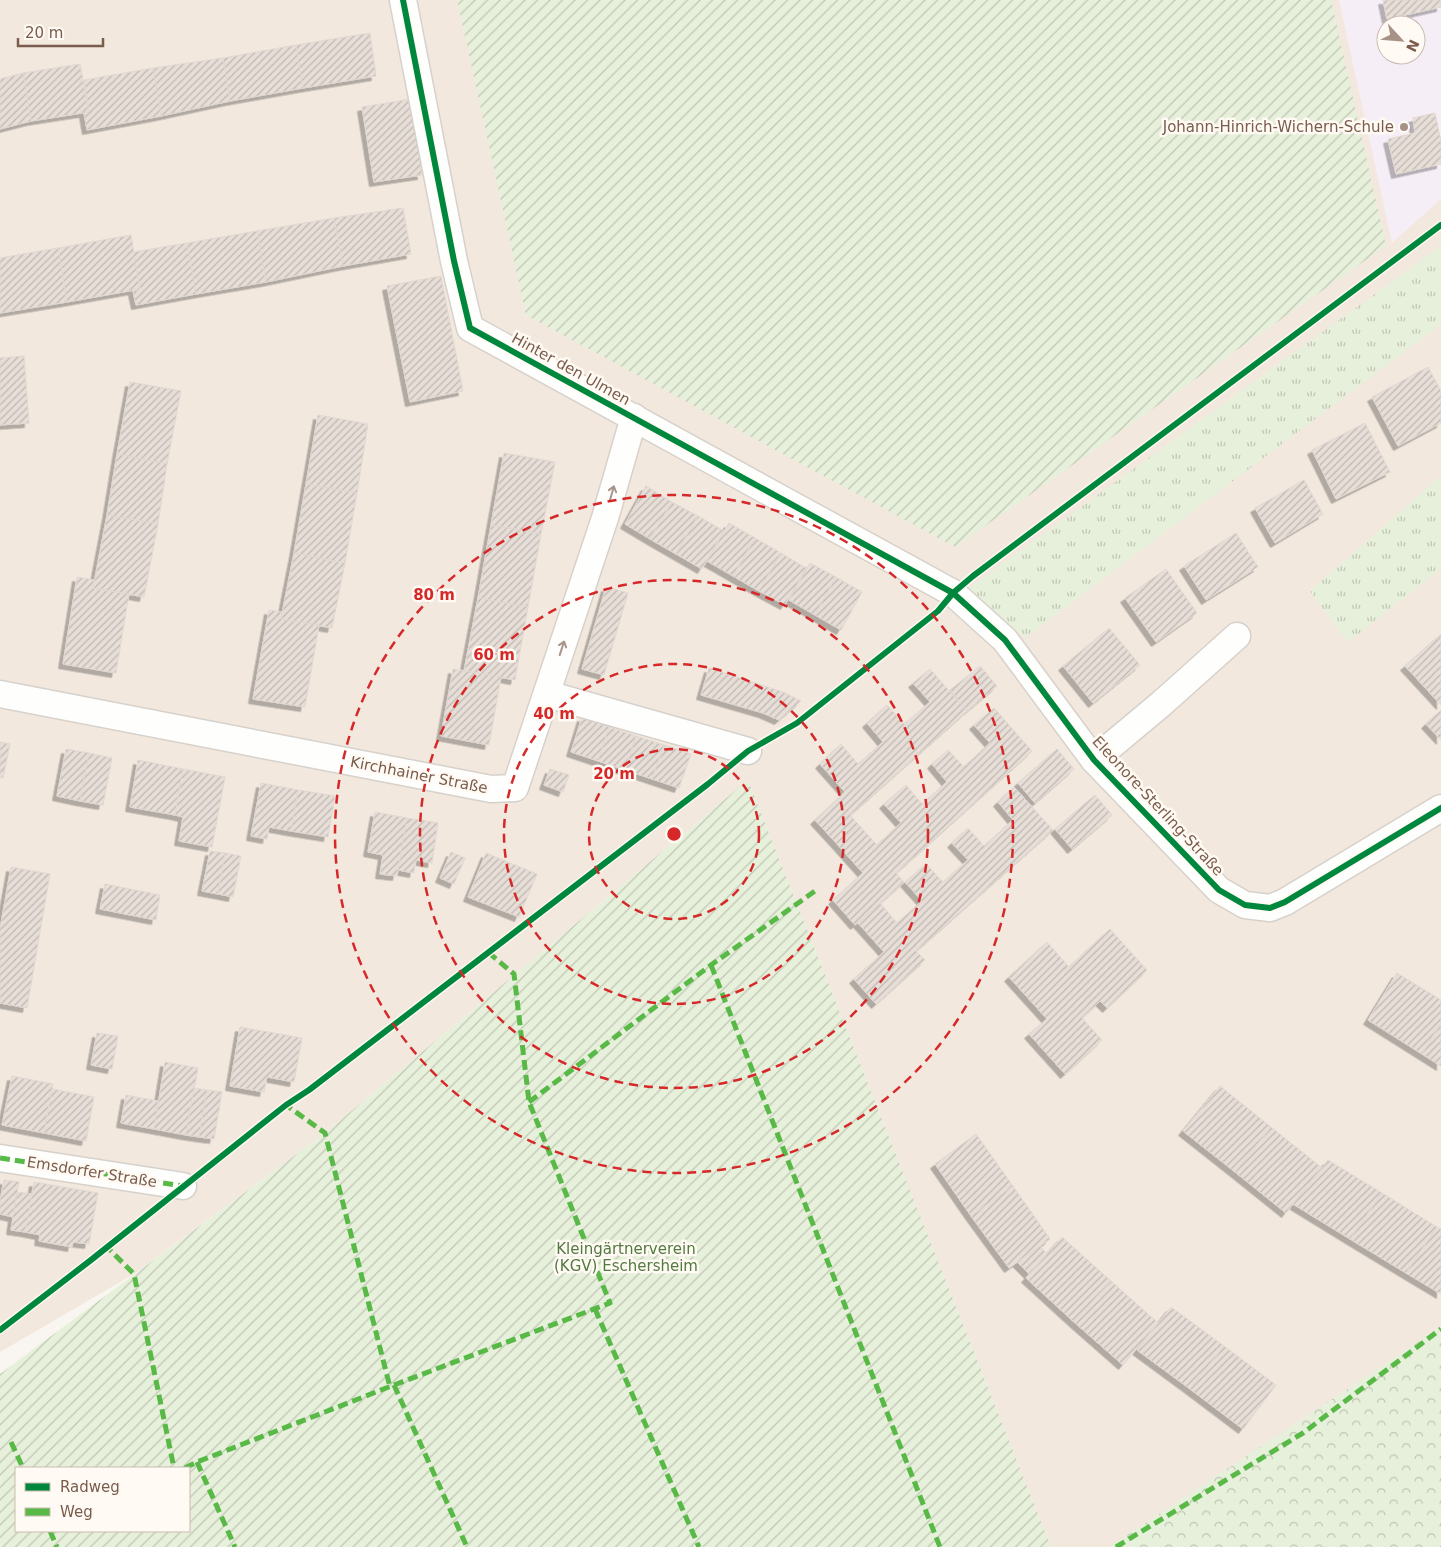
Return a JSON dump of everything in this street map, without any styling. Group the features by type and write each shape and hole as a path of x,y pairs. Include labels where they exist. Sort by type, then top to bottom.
{"street":[{"name":"Hinter den Ulmen","path":"403,0 454,262 470,328 953,593"},
{"name":"Kirchhainer Straße","path":"0,694 491,789 515,788 605,518 634,418"},
{"name":"Eleonore-Sterling-Straße","path":"953,593 1005,640 1094,760 1219,890 1245,905 1270,908 1285,902 1441,808"},
{"name":"Eleonore-Sterling-Straße","path":"1094,760 1161,704 1237,636"},
{"path":"547,694 748,751"},
{"name":"Emsdorfer Straße","path":"0,1158 183,1186"}],"shaded area":[{"path":"0,0 1441,0 1441,1547 1051,1547 748,780 325,1133 134,1274 0,1352"},
{"name":"Johann-Hinrich-Wichern-Schule","path":"1339,0 1441,0 1441,199 1392,243"}],"green space":[{"path":"457,0 1331,0 1386,246 955,547 526,315"},
{"path":"1441,246 1441,324 1025,638 969,588"},
{"path":"1441,476 1441,569 1348,642 1310,591"},
{"name":"Kleingärtnerverein (KGV) Eschersheim","path":"748,780 1051,1547 0,1547 0,1374 325,1133"},
{"path":"1441,1327 1441,1547 1109,1547"}],"building":[{"path":"1383,0 1441,0 1441,7 1405,15 1386,15"},
{"path":"370,33 376,76 303,88 296,45"},
{"path":"296,45 303,88 230,101 223,58"},
{"path":"223,58 230,101 161,116 153,68"},
{"path":"80,64 89,112 31,121 23,73"},
{"path":"153,68 161,116 87,130 84,113 89,112 84,80"},
{"path":"23,73 31,121 0,129 0,79"},
{"path":"411,99 422,175 374,182 362,107"},
{"path":"1435,113 1441,141 1441,164 1396,174 1388,139 1415,133 1413,118"},
{"path":"403,208 411,254 343,266 334,218"},
{"path":"334,218 343,266 266,282 257,231"},
{"path":"257,231 266,282 196,294 187,243"},
{"path":"131,235 140,289 67,302 58,248"},
{"path":"187,243 196,294 136,305 133,291 140,289 133,252"},
{"path":"58,248 67,302 0,313 0,258"},
{"path":"441,276 463,391 410,402 387,286"},
{"path":"24,356 29,423 0,425 0,358"},
{"path":"1428,367 1441,391 1441,423 1398,446 1372,397"},
{"path":"130,382 181,391 167,464 117,454"},
{"path":"318,415 368,424 357,493 306,484"},
{"path":"1365,423 1390,472 1336,499 1312,450"},
{"path":"504,453 555,462 541,534 491,525"},
{"path":"117,454 167,464 158,524 107,515"},
{"path":"1304,480 1323,514 1275,543 1255,508"},
{"path":"306,484 357,493 345,563 294,553"},
{"path":"646,486 672,502 650,539 625,524"},
{"path":"672,502 698,516 676,554 650,539"},
{"path":"107,515 158,524 144,597 93,588"},
{"path":"698,516 724,531 702,569 676,554"},
{"path":"729,523 755,538 733,576 707,561"},
{"path":"491,525 541,534 528,607 478,598"},
{"path":"1236,533 1258,567 1206,600 1184,566"},
{"path":"755,538 781,553 759,591 733,576"},
{"path":"294,553 345,563 332,628 281,619"},
{"path":"781,553 806,568 785,605 759,591"},
{"path":"810,563 836,577 815,615 789,600"},
{"path":"1166,569 1197,613 1156,642 1125,598"},
{"path":"77,577 94,580 93,588 129,594 116,673 63,664"},
{"path":"836,577 862,592 841,630 815,615"},
{"path":"606,587 628,593 604,675 582,669"},
{"path":"478,598 528,607 515,680 464,671"},
{"path":"269,610 282,612 281,619 319,625 305,707 253,699"},
{"path":"1109,628 1140,665 1093,703 1063,666"},
{"path":"1441,634 1441,705 1405,666"},
{"path":"980,666 997,686 967,711 950,690"},
{"path":"709,668 783,692 801,701 779,720 763,713 701,695"},
{"path":"453,669 501,677 489,745 441,736"},
{"path":"930,669 967,711 850,815 859,825 837,844 815,820 845,792 820,764 841,744 858,764 883,742 867,723 887,705 904,724 930,702 913,683"},
{"path":"994,708 1032,751 896,873 904,882 855,925 833,900 863,873 837,844 859,825 877,845 901,823 884,804 906,785 922,804 947,782 932,764 948,750 964,767 990,743 974,725"},
{"path":"1441,710 1441,740 1426,724"},
{"path":"582,717 609,727 598,761 571,752"},
{"path":"609,727 636,736 625,770 598,761"},
{"path":"636,736 664,745 652,779 625,770"},
{"path":"0,742 10,744 3,778 0,777"},
{"path":"664,745 691,754 679,788 652,779"},
{"path":"66,749 89,753 80,801 57,796"},
{"path":"1057,749 1074,769 1035,803 1018,783"},
{"path":"89,753 112,758 103,805 80,801"},
{"path":"138,760 183,769 175,815 130,807"},
{"path":"183,769 225,777 212,847 179,841 183,817 175,815"},
{"path":"550,769 569,775 563,792 544,785"},
{"path":"261,783 298,790 291,831 269,827 267,839 251,836"},
{"path":"1014,787 1053,830 916,951 925,960 876,1004 854,979 884,952 858,923 880,903 897,923 922,901 905,882 926,864 943,882 968,860 952,843 968,828 984,846 1013,820 998,802"},
{"path":"298,790 335,796 328,837 291,831"},
{"path":"1095,795 1112,815 1072,849 1055,829"},
{"path":"375,812 407,818 397,876 380,874 383,855 368,852"},
{"path":"407,818 438,823 432,863 416,860 414,873 398,870"},
{"path":"210,851 225,853 218,894 202,891"},
{"path":"451,852 465,858 454,884 440,878"},
{"path":"225,853 241,856 233,897 218,894"},
{"path":"486,853 537,874 519,917 468,897"},
{"path":"11,867 50,874 27,1008 0,1003 0,929"},
{"path":"105,884 160,895 156,920 100,909"},
{"path":"1110,929 1147,970 1107,1008 1100,1001 1082,1018 1102,1040 1065,1074 1029,1034 1047,1019 1009,977 1047,942 1069,967"},
{"path":"1397,973 1441,1000 1441,1023 1422,1054 1368,1020"},
{"path":"1441,1023 1441,1066 1422,1054"},
{"path":"240,1027 302,1038 294,1082 267,1077 264,1092 230,1086"},
{"path":"97,1033 118,1036 112,1069 91,1065"},
{"path":"165,1062 198,1068 186,1135 154,1129"},
{"path":"12,1076 53,1084 44,1133 2,1125"},
{"path":"1220,1086 1271,1127 1235,1172 1183,1131"},
{"path":"194,1088 207,1090 199,1137 186,1135"},
{"path":"52,1089 94,1097 86,1141 44,1133"},
{"path":"207,1090 222,1092 214,1139 199,1137"},
{"path":"126,1095 158,1101 154,1129 121,1123"},
{"path":"1271,1127 1322,1168 1286,1213 1235,1172"},
{"path":"976,1134 1013,1186 971,1216 935,1164"},
{"path":"1328,1160 1382,1193 1350,1239 1293,1204"},
{"path":"4,1180 19,1182 13,1217 0,1214 0,1201"},
{"path":"34,1182 98,1193 89,1244 73,1242 72,1247 39,1241 40,1235 25,1232"},
{"path":"1013,1186 1050,1239 1009,1268 971,1216"},
{"path":"17,1192 32,1194 25,1232 11,1230"},
{"path":"1382,1193 1437,1227 1406,1273 1350,1239"},
{"path":"1437,1227 1441,1229 1441,1294 1406,1273"},
{"path":"1062,1237 1111,1281 1074,1322 1026,1278"},
{"path":"1040,1246 1047,1254 1029,1274 1017,1262"},
{"path":"1111,1281 1158,1323 1123,1365 1074,1322"},
{"path":"1171,1307 1224,1346 1190,1389 1137,1350"},
{"path":"1224,1346 1276,1385 1243,1429 1190,1389"}],"marked path":[{"path":"529,1102 711,965 815,891"},
{"path":"187,1467 394,1385 610,1303 529,1102 514,974 489,953"},
{"path":"711,965 940,1547"},
{"path":"289,1104 286,1105 325,1133 390,1387"},
{"path":"0,1158 183,1186"},
{"path":"104,1249 107,1247 134,1274 174,1467"},
{"path":"595,1309 699,1547"},
{"path":"1116,1547 1303,1433 1441,1329"},
{"path":"394,1385 467,1547"},
{"path":"11,1442 23,1467"},
{"path":"197,1462 235,1547"},
{"path":"50,1532 57,1547"}],"cycle path":[{"path":"403,0 454,261 470,328 953,593 1005,640 1094,760 1219,890 1245,905 1270,908 1285,902 1441,808"},
{"path":"0,1330 286,1105 309,1090 708,784 748,751 797,723 938,611 953,593 973,576 1441,225"}],"place":[{"name":"Johann-Hinrich-Wichern-Schule","path":"1404,127"}]}
